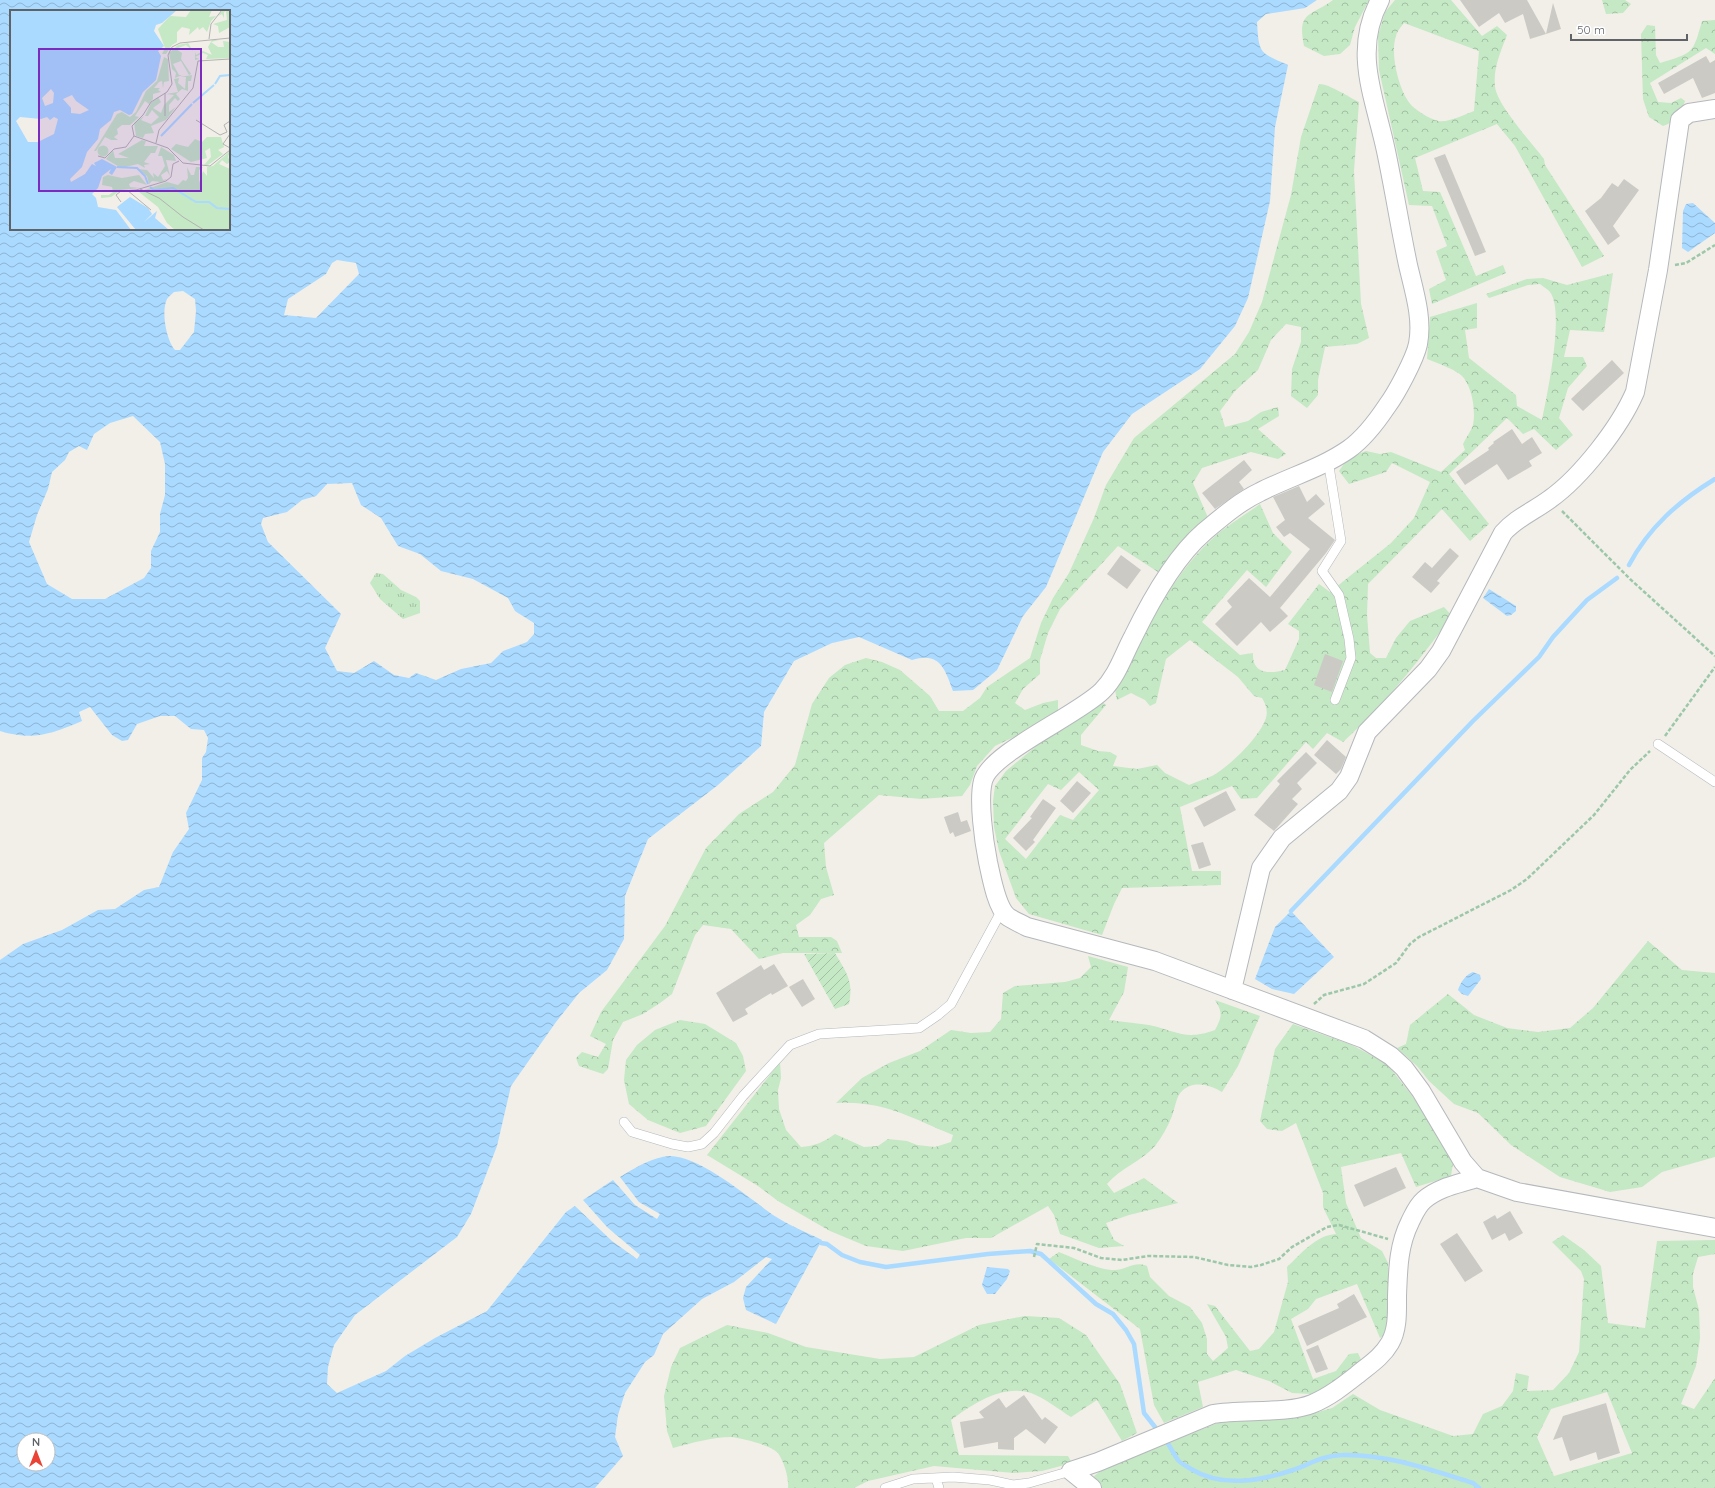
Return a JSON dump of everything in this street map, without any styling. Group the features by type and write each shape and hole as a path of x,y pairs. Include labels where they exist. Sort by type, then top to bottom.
{"street":[{"path":"1380,0 1373,13 1366,38 1366,58 1370,88 1385,148 1420,314 1418,346 1388,406 1368,431 1350,449 1259,492 1235,506 1201,535 1179,558 1132,637 1121,665 1102,691 1079,709 1018,746 992,766 983,779 985,843 989,866 1002,910 1008,917 1027,927 1155,961 1304,1018 1364,1039 1391,1056 1400,1064 1421,1091 1464,1162 1477,1178 1517,1192 1715,1228"},
{"path":"1232,990 1261,868 1269,854 1282,838 1339,791 1350,777 1367,732 1428,668 1441,651 1503,533 1512,524 1550,499 1586,466 1629,407 1635,392 1658,270 1680,120 1689,113 1715,109"},
{"path":"1071,1471 1098,1462 1212,1414 1230,1411 1285,1409 1309,1405 1326,1398 1342,1387 1382,1355 1390,1343 1396,1328 1398,1265 1402,1243 1415,1210 1423,1201 1444,1188 1477,1178"},
{"path":"1071,1471 1092,1488"}],"lane":[{"path":"1328,460 1341,541 1322,571 1339,595 1346,619 1350,658 1335,700"},
{"path":"1658,744 1715,782"},
{"path":"624,1122 632,1132 672,1144 688,1147 702,1144 714,1133 743,1096 790,1045 819,1034 919,1028 938,1016 951,1004 1002,910"},
{"path":"885,1488 913,1479 953,1477 990,1480 1013,1485 1029,1483 1071,1471"},
{"path":"936,1478 939,1488"}],"path":[{"path":"1658,270 1686,262 1715,245"},
{"path":"1550,499 1630,579 1715,656"},
{"path":"1304,1018 1316,1001 1324,995 1364,984 1396,963 1410,944 1420,937 1511,890 1527,879 1594,815 1630,770 1658,744 1715,667"},
{"path":"1034,1257 1037,1244 1074,1248 1101,1258 1122,1260 1148,1256 1194,1257 1228,1265 1251,1267 1279,1259 1292,1246 1326,1227 1339,1225 1402,1243"}],"green space":[{"path":"1333,0 1369,0 1355,27 1350,45 1340,54 1324,56 1304,46 1302,26 1307,16"},
{"path":"1395,0 1451,0 1482,36 1497,26 1507,35 1495,73 1495,86 1497,94 1501,103 1523,134 1544,159 1545,165 1604,256 1582,267 1515,146 1497,124 1415,158 1423,191 1440,192 1476,276 1503,265 1506,273 1432,304 1429,289 1446,280 1436,251 1447,246 1432,206 1409,205 1379,70 1378,36 1385,12","holes":["1404,23 1479,51 1474,111 1451,120 1439,121 1422,113 1414,107 1404,95 1398,78 1394,51 1394,43 1397,34"]},
{"path":"1602,0 1625,0 1631,4 1623,13 1606,14"},
{"path":"1715,20 1715,54 1706,48 1650,83 1658,102 1671,103 1681,98 1685,101 1682,109 1675,119 1663,126 1649,117 1643,99 1641,34 1647,25 1655,26 1656,55 1660,63 1679,57 1690,51 1696,40 1702,21"},
{"path":"1319,84 1334,88 1359,102 1354,171 1361,304 1369,338 1357,344 1325,347 1318,380 1318,395 1307,408 1291,396 1292,369 1301,342 1301,327 1286,324 1271,340 1258,370 1235,391 1220,411 1225,427 1248,421 1261,412 1278,407 1279,416 1258,429 1286,454 1278,459 1251,452 1202,468 1193,483 1209,520 1184,539 1158,572 1118,546 1060,609 1048,633 1040,660 1040,674 1023,689 1015,703 1025,710 1043,703 1058,700 1058,712 1035,727 995,746 977,766 970,785 962,796 921,799 879,795 824,843 826,867 834,895 821,899 810,915 796,925 799,937 831,937 837,941 842,953 783,953 759,959 731,929 703,925 695,935 672,994 643,1014 623,1022 613,1040 608,1069 603,1074 579,1066 576,1058 582,1052 598,1057 606,1044 590,1036 601,1012 665,926 706,848 739,814 773,792 795,765 812,704 829,678 845,665 866,658 882,662 900,670 930,696 939,711 963,711 980,698 987,687 1030,658 1041,623 1053,598 1069,573 1094,518 1106,485 1134,438 1235,354 1249,332 1262,302 1291,195 1301,137"},
{"path":"1613,273 1604,332 1570,330 1564,357 1583,357 1587,366 1568,388 1559,418 1573,435 1556,450 1534,429 1523,434 1507,418 1449,474 1489,524 1470,541 1442,509 1368,584 1367,615 1370,653 1376,658 1386,658 1396,638 1410,621 1444,607 1452,616 1400,682 1359,727 1343,742 1327,733 1313,749 1306,742 1257,798 1241,799 1232,786 1180,807 1192,871 1221,871 1221,885 1122,888 1102,935 1029,914 1016,898 999,851 994,827 993,801 995,786 1006,771 1040,743 1070,725 1101,701 1106,705 1081,735 1081,745 1098,751 1110,752 1117,756 1113,766 1137,769 1157,765 1165,773 1189,785 1212,776 1227,766 1243,751 1263,726 1267,715 1266,705 1262,698 1254,696 1238,677 1190,640 1166,659 1156,703 1150,706 1145,700 1131,693 1117,700 1115,690 1146,630 1181,573 1195,556 1216,535 1260,504 1273,533 1292,552 1266,587 1247,570 1202,622 1240,655 1253,653 1253,660 1258,669 1268,672 1285,670 1299,639 1299,631 1288,624 1319,584 1330,592 1391,543 1414,518 1430,482 1392,463 1386,472 1349,484 1339,471 1348,458 1366,451 1380,454 1391,452 1441,472 1465,450 1463,444 1470,432 1474,419 1472,398 1468,385 1461,375 1449,368 1427,359 1430,317 1477,303 1477,328 1465,330 1469,358 1516,395 1517,406 1542,420 1554,354 1556,317 1554,302 1550,292 1540,284 1528,285 1489,298 1486,294 1527,279 1543,278 1567,285","holes":["1079,772 1099,790 1073,820 1060,815 1026,859 1005,839 1048,784 1061,790"]},
{"path":"376,573 383,574 401,590 416,597 420,601 420,613 403,619 380,599 370,583"},
{"path":"1648,941 1682,970 1715,973 1715,1157 1662,1172 1642,1187 1610,1192 1560,1177 1511,1145 1478,1113 1454,1104 1397,1048 1406,1044 1410,1025 1448,994 1474,1015 1507,1028 1538,1032 1570,1028 1593,1008"},
{"path":"835,953 848,977 850,983 850,996 849,1004 835,1009 804,954"},
{"path":"1088,956 1128,967 1124,992 1109,1020 1149,1025 1181,1034 1196,1035 1215,1030 1221,1015 1215,1000 1260,1016 1238,1066 1222,1092 1212,1087 1202,1085 1192,1086 1182,1091 1177,1099 1169,1124 1155,1146 1144,1156 1118,1173 1107,1184 1114,1193 1144,1178 1178,1203 1129,1215 1106,1223 1114,1240 1124,1246 1099,1248 1060,1234 1054,1215 1048,1206 991,1238 966,1238 903,1251 866,1246 830,1231 778,1201 758,1186 707,1155 780,1062 781,1078 778,1090 779,1109 786,1130 801,1147 819,1143 835,1134 864,1147 878,1146 888,1139 907,1141 917,1145 935,1147 951,1142 953,1135 883,1107 868,1104 836,1103 862,1078 889,1063 920,1051 951,1030 971,1033 990,1032 1001,1019 1003,993 1015,986 1065,982 1080,978 1091,967"},
{"path":"680,1020 705,1024 736,1043 743,1056 746,1071 706,1126 680,1133 648,1120 629,1104 624,1080 626,1060 637,1045 655,1030"},
{"path":"1293,1024 1352,1045 1387,1064 1424,1111 1453,1163 1451,1176 1416,1187 1401,1153 1341,1167 1346,1203 1361,1238 1382,1251 1388,1263 1389,1293 1386,1334 1380,1338 1357,1284 1316,1299 1308,1309 1291,1319 1313,1379 1336,1371 1349,1354 1358,1353 1362,1362 1329,1388 1311,1394 1292,1393 1269,1381 1236,1370 1198,1382 1203,1407 1164,1423 1154,1405 1140,1329 1049,1259 1059,1252 1087,1264 1110,1270 1116,1270 1139,1264 1147,1266 1150,1277 1169,1296 1190,1307 1202,1323 1207,1339 1207,1354 1213,1361 1228,1348 1226,1337 1207,1304 1215,1306 1250,1351 1259,1349 1274,1332 1288,1282 1287,1267 1315,1241 1329,1235 1336,1234 1323,1207 1323,1193 1296,1123 1282,1131 1267,1129 1260,1121 1275,1049"},
{"path":"1563,1235 1584,1250 1601,1266 1608,1323 1645,1328 1657,1241 1715,1240 1715,1254 1698,1257 1693,1274 1693,1287 1699,1310 1700,1338 1696,1366 1681,1404 1694,1409 1715,1378 1715,1488 1079,1488 1103,1469 1218,1423 1304,1416 1332,1408 1353,1394 1380,1410 1453,1436 1473,1434 1483,1414 1502,1406 1513,1391 1516,1373 1529,1376 1527,1391 1553,1390 1569,1373 1579,1352 1584,1279 1581,1271 1552,1242","holes":["1607,1392 1632,1453 1554,1476 1537,1437 1551,1409"]},
{"path":"1025,1316 1059,1318 1086,1335 1120,1384 1137,1433 1122,1441 1097,1400 1071,1417 1036,1395 1020,1391 1009,1391 999,1393 978,1402 951,1420 959,1455 1068,1456 1072,1463 1042,1471 1014,1473 934,1466 868,1481 854,1488 788,1488 787,1474 782,1461 778,1453 769,1447 748,1440 724,1437 695,1442 673,1448 667,1431 664,1396 671,1367 680,1348 727,1325 768,1333 806,1347 880,1359 914,1357 979,1325"}],"water":[{"path":"0,0 1317,0 1305,8 1266,14 1257,22 1262,51 1288,65 1275,127 1270,201 1248,298 1235,326 1200,369 1132,414 1103,452 1046,587 1023,616 997,670 973,690 953,691 944,669 935,660 921,658 912,660 859,637 832,643 794,661 764,712 761,746 718,785 648,839 625,896 624,939 607,970 579,993 556,1022 511,1086 497,1146 471,1214 457,1237 355,1315 334,1345 328,1367 327,1384 337,1393 386,1371 405,1356 435,1338 487,1311 566,1212 575,1206 612,1241 637,1259 640,1255 607,1227 583,1200 613,1180 635,1205 657,1219 660,1214 639,1202 620,1177 657,1158 670,1156 682,1158 695,1163 724,1179 779,1219 822,1240 776,1324 746,1310 743,1298 746,1287 772,1259 766,1257 734,1282 702,1299 663,1334 654,1355 645,1362 625,1393 618,1415 615,1437 623,1456 595,1488 0,1488 0,960 23,944 62,930 98,910 115,909 144,890 159,887 173,852 189,829 186,813 202,780 202,758 206,752 208,738 204,730 191,729 175,716 160,716 137,724 128,740 122,741 112,735 90,707 79,712 82,721 51,733 32,736 0,731","holes":["337,260 356,263 359,274 316,318 284,315 288,299 326,274 332,263","183,291 195,299 196,311 194,332 180,350 175,350 167,333 164,311 167,299 174,292","133,416 160,442 165,464 165,495 160,514 160,532 151,551 151,568 144,578 105,599 72,599 47,584 29,542 37,515 48,489 52,472 65,460 69,452 79,446 87,450 94,434 110,423","352,483 361,505 381,518 398,546 420,554 441,571 473,579 508,598 515,611 534,623 534,634 527,642 503,651 491,663 461,669 436,680 416,673 409,678 394,675 374,661 354,673 337,671 325,648 341,614 268,542 261,524 263,518 287,512 302,500 316,496 327,484"]},
{"path":"1693,203 1715,223 1715,233 1688,252 1682,248 1683,211 1686,204"},
{"path":"1489,589 1516,606 1516,611 1507,616 1483,598"},
{"path":"1291,911 1334,957 1294,994 1272,989 1255,979 1275,927"},
{"path":"1473,972 1480,975 1481,979 1468,996 1462,994 1458,990 1460,984 1470,973"},
{"path":"987,1267 1008,1269 1010,1271 1007,1279 995,1294 987,1294 982,1285"}],"building":[{"path":"1460,0 1527,0 1546,34 1530,39 1523,14 1505,23 1499,13 1479,27"},
{"path":"1553,3 1561,29 1546,34"},
{"path":"1706,56 1710,63 1715,60 1715,93 1702,98 1693,78 1664,94 1658,83"},
{"path":"1445,154 1486,252 1475,256 1434,158"},
{"path":"1624,179 1639,190 1613,226 1620,236 1608,245 1585,211 1601,198 1612,183 1618,187"},
{"path":"1612,360 1624,373 1583,411 1571,399"},
{"path":"1512,429 1522,444 1532,437 1542,453 1529,461 1532,466 1508,480 1497,464 1465,485 1456,472 1489,450 1488,448 1494,443 1493,442"},
{"path":"1244,460 1252,470 1239,482 1244,489 1215,509 1202,493"},
{"path":"1299,486 1307,502 1316,494 1325,504 1308,518 1335,540 1280,608 1288,616 1270,632 1261,622 1237,646 1215,624 1232,607 1227,601 1249,578 1270,597 1310,549 1290,533 1284,537 1276,527 1285,520 1273,497"},
{"path":"1450,548 1459,556 1437,581 1440,583 1431,593 1412,577 1425,562 1432,568"},
{"path":"1121,555 1141,570 1127,589 1107,574"},
{"path":"1325,654 1343,661 1332,692 1314,685"},
{"path":"1327,740 1346,757 1341,769 1336,774 1314,755"},
{"path":"1306,752 1317,763 1297,783 1302,789 1292,799 1298,804 1274,831 1254,815 1280,784 1277,781"},
{"path":"1077,781 1091,793 1073,813 1060,801"},
{"path":"1226,791 1236,810 1204,827 1194,808"},
{"path":"1043,799 1056,808 1033,840 1035,842 1026,851 1013,838 1032,818 1030,817"},
{"path":"958,812 961,822 967,820 971,831 955,837 953,832 950,834 944,817"},
{"path":"1203,842 1211,865 1199,869 1191,845"},
{"path":"774,964 788,986 772,995 771,993 745,1009 748,1014 733,1022 716,993 761,965 764,970"},
{"path":"803,979 815,999 802,1007 789,987"},
{"path":"1396,1167 1406,1188 1364,1207 1354,1185"},
{"path":"1510,1211 1523,1233 1509,1241 1505,1233 1492,1240 1483,1222 1495,1215 1497,1219"},
{"path":"1457,1233 1483,1271 1465,1282 1440,1244"},
{"path":"1354,1294 1367,1317 1307,1346 1298,1326 1339,1308 1337,1304"},
{"path":"1318,1345 1328,1369 1316,1373 1306,1350"},
{"path":"1024,1395 1042,1420 1045,1417 1058,1427 1045,1444 1026,1429 1014,1438 1014,1450 998,1449 998,1442 964,1448 960,1422 984,1418 979,1412 999,1398 1006,1408"},
{"path":"1606,1403 1620,1453 1598,1460 1596,1452 1570,1461 1562,1437 1553,1440 1563,1416"}],"waterway":[{"path":"1629,565 1646,539 1666,516 1689,496 1715,479"},
{"path":"1291,911 1473,721 1539,657 1553,637 1587,600 1617,578"},
{"path":"821,1243 827,1244 842,1255 860,1262 886,1267 988,1254 1030,1251 1041,1254 1096,1304 1113,1314 1126,1330 1134,1344 1144,1413 1155,1427"},
{"path":"1167,1442 1181,1463 1203,1475 1228,1481 1254,1480 1268,1477 1293,1470 1330,1456 1359,1455 1392,1460 1425,1468 1473,1483 1479,1488"}]}
